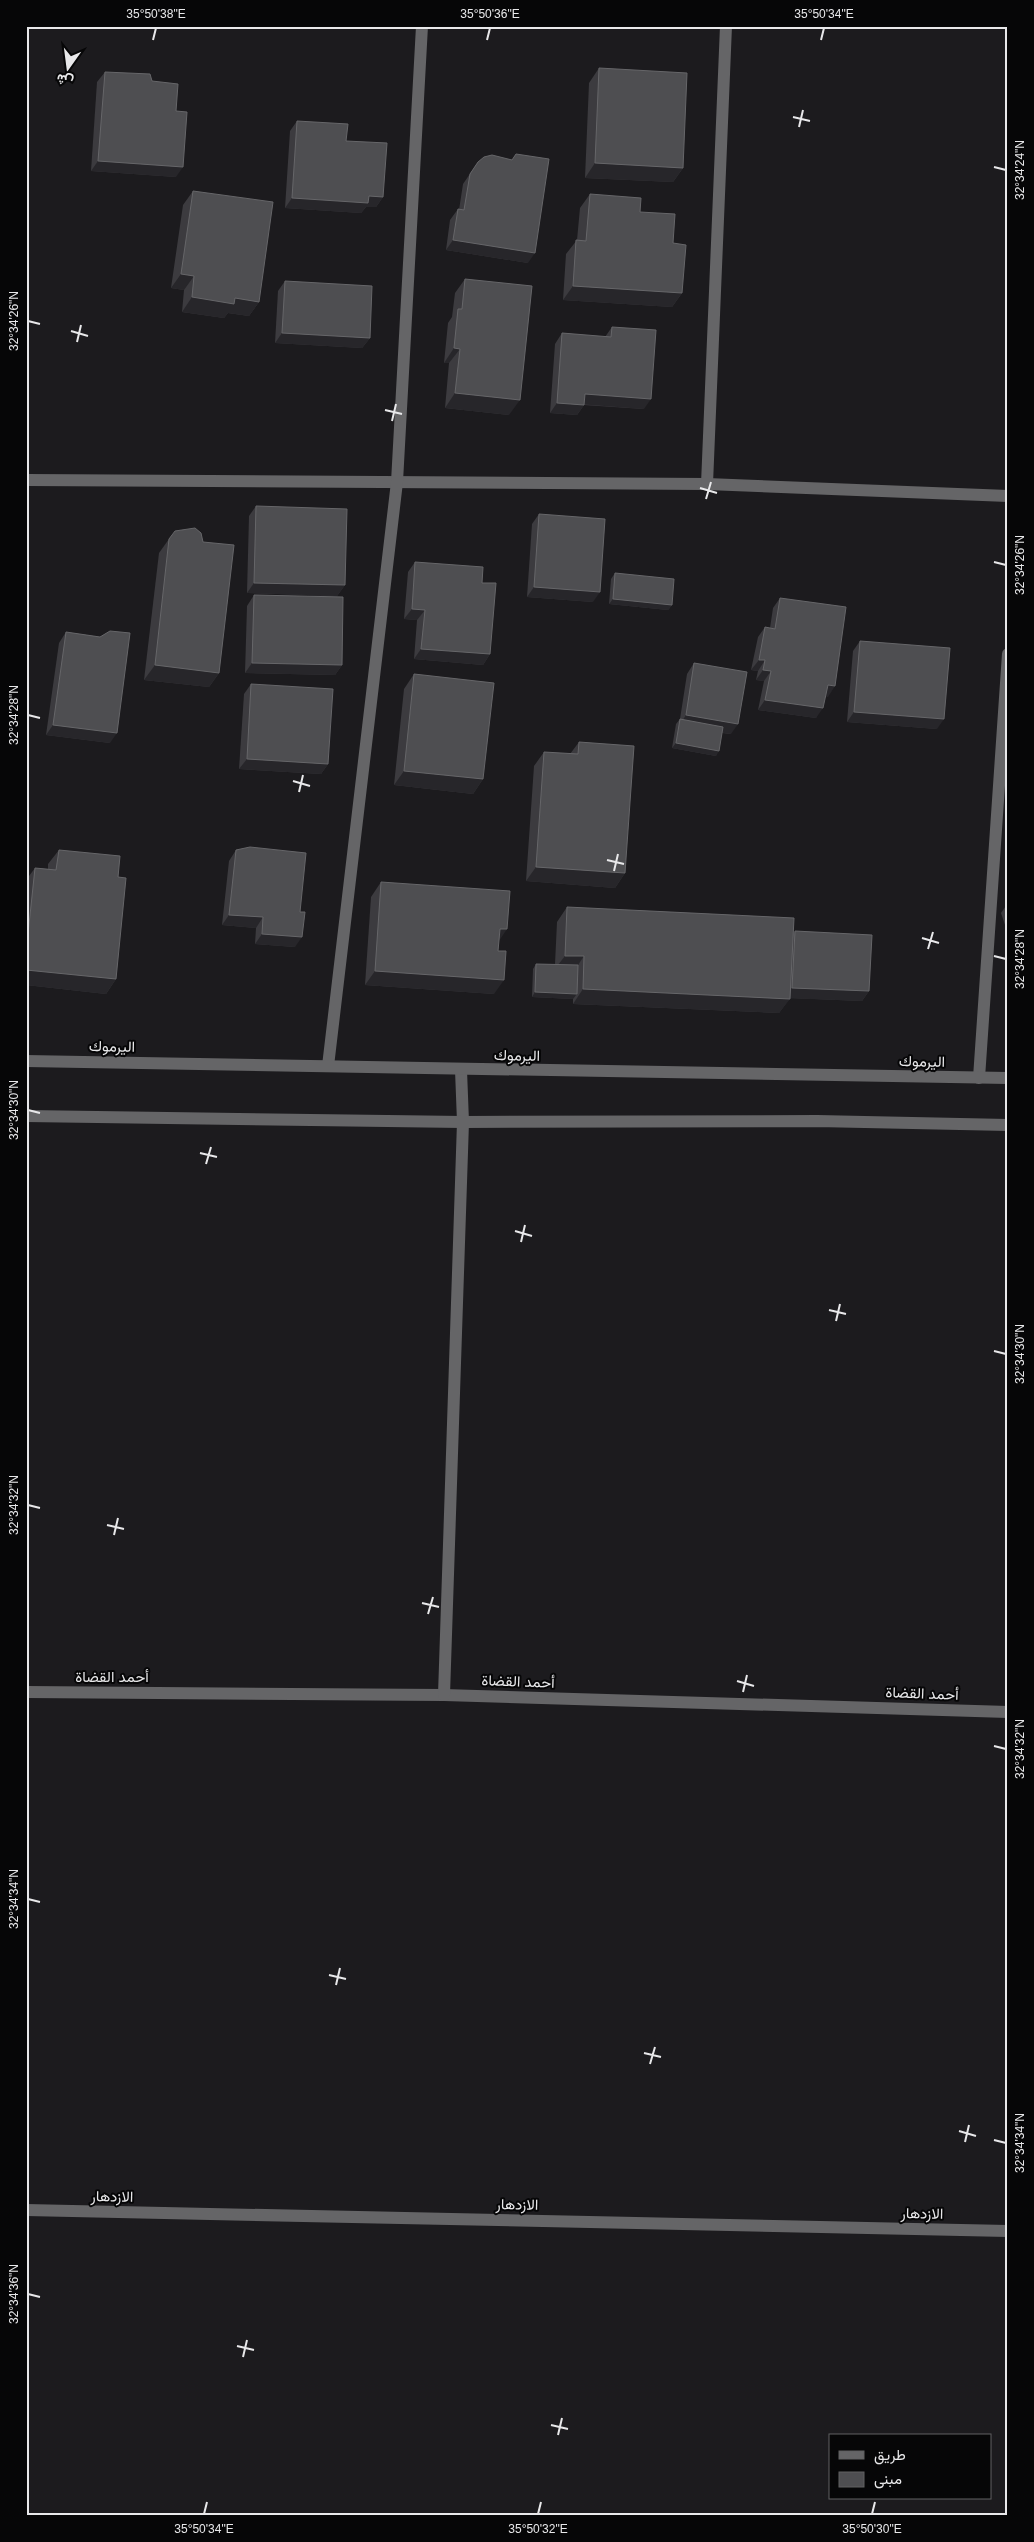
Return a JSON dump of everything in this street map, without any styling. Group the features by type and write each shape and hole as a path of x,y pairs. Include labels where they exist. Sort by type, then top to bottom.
{"street":[{"path":"328,1066 396,482 422,26"},
{"path":"707,484 726,26"},
{"path":"26,480 707,484 1008,496"},
{"path":"979,1078 1008,654"},
{"name":"اليرموك","path":"26,1061 1008,1078"},
{"path":"444,1695 463,1122 461,1070"},
{"path":"26,1116 463,1122 817,1121 1008,1125"},
{"name":"أحمد القضاة","path":"26,1692 444,1695 1008,1712"},
{"name":"الازدهار","path":"26,2210 1008,2231"}],"building":[{"path":"599,68 687,73 683,168 595,163"},
{"path":"105,72 150,74 152,81 178,84 176,111 187,112 183,167 98,161"},
{"path":"297,121 348,124 346,141 387,143 383,197 369,196 368,203 292,198"},
{"path":"516,154 549,159 535,253 453,240 458,209 464,210 470,174 478,162 484,157 492,155 512,160"},
{"path":"193,191 273,202 259,302 235,298 234,304 192,297 194,276 181,274"},
{"path":"590,194 641,198 640,212 675,214 673,243 686,245 682,293 573,286 576,240 586,241"},
{"path":"465,279 532,286 520,400 455,393 460,349 454,348 458,309 462,309"},
{"path":"285,281 372,286 370,338 282,333"},
{"path":"612,327 656,330 651,399 585,394 584,405 557,403 562,333 611,337"},
{"path":"256,506 347,509 345,585 254,583"},
{"path":"539,514 605,519 600,592 534,587"},
{"path":"195,528 201,533 203,542 234,545 219,673 155,665 169,539 175,531"},
{"path":"415,562 483,567 482,583 496,583 490,654 421,649 425,610 412,609"},
{"path":"615,573 674,579 672,605 613,599"},
{"path":"254,595 343,597 342,665 252,663"},
{"path":"780,598 846,607 835,686 828,685 823,708 765,700 771,671 763,670 765,660 759,660 765,627 775,629"},
{"path":"110,631 130,633 117,733 53,725 66,632 100,637"},
{"path":"860,641 950,648 944,719 854,712"},
{"path":"694,663 747,672 738,724 686,715"},
{"path":"414,674 494,683 483,779 404,771"},
{"path":"251,684 333,689 328,764 247,759"},
{"path":"680,719 723,727 719,751 676,743"},
{"path":"579,742 634,746 625,873 536,867 544,752 578,754"},
{"path":"250,847 306,853 300,912 305,912 302,937 262,934 263,917 229,915 236,850"},
{"path":"59,850 120,856 118,877 126,878 116,979 26,970 35,868 56,870"},
{"path":"381,882 510,891 507,929 500,929 498,951 506,951 504,980 375,971"},
{"path":"567,907 794,918 790,999 583,989 584,956 565,956"},
{"path":"795,931 872,935 869,991 792,988"},
{"path":"536,964 578,965 577,994 535,992"}]}
